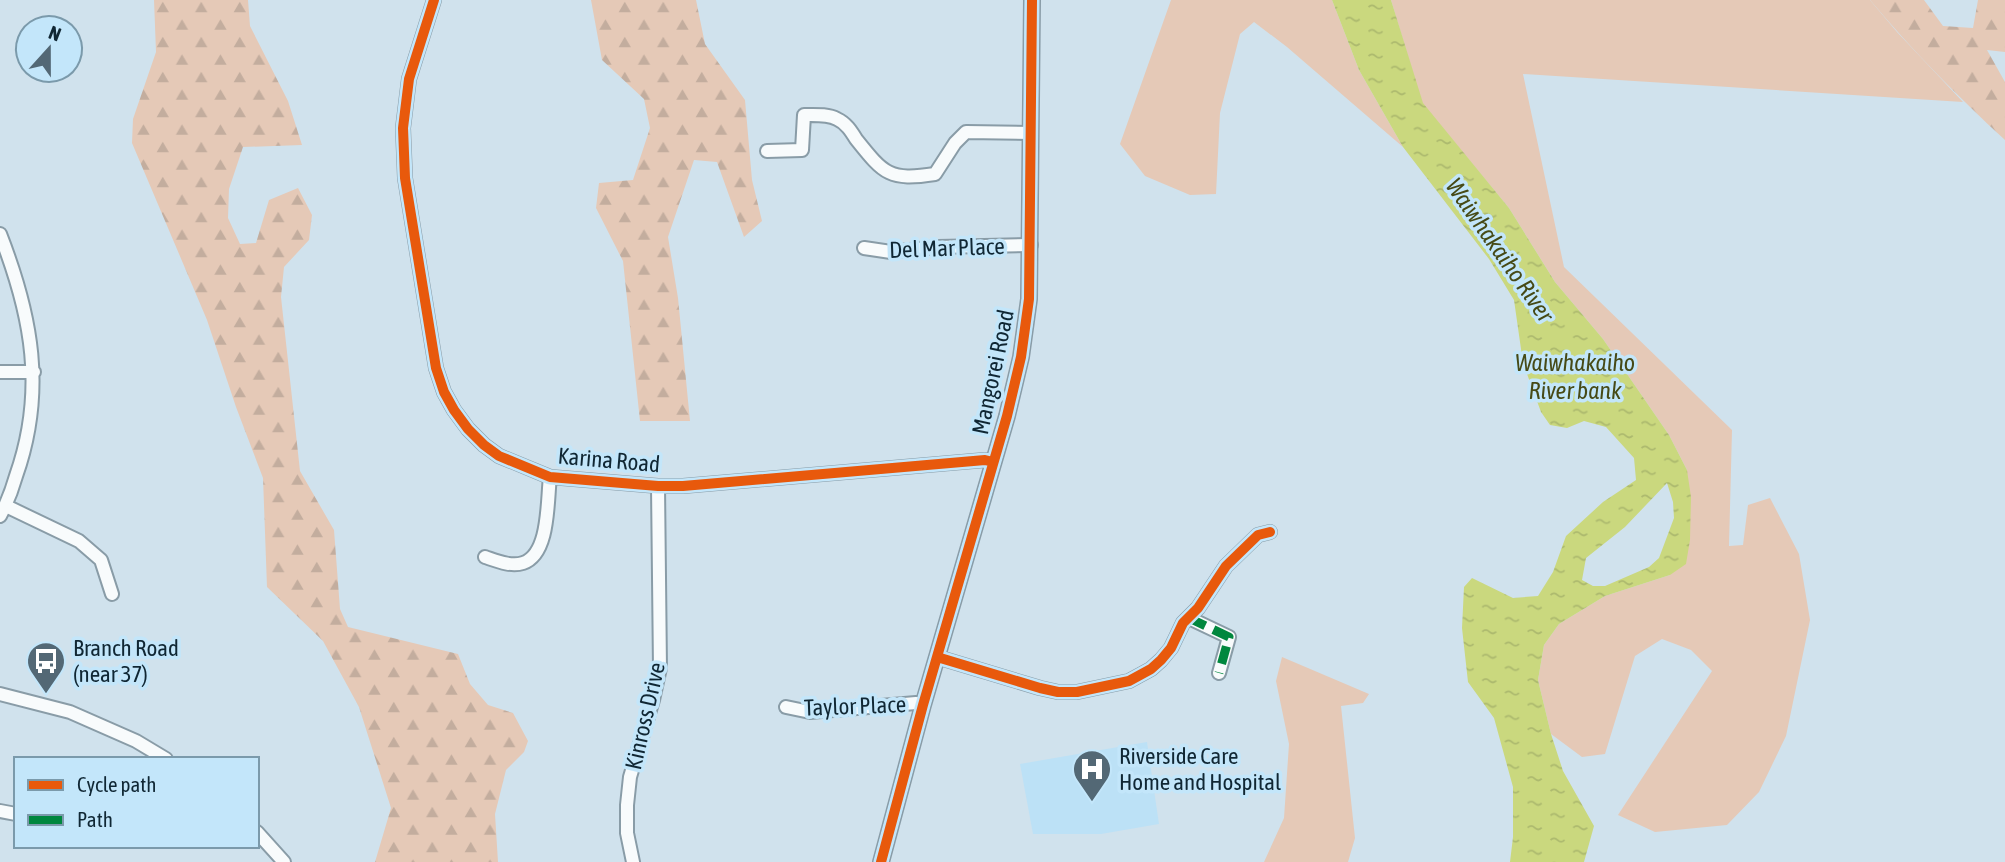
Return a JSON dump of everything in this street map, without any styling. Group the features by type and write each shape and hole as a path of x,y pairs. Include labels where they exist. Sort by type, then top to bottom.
{"street":[{"name":"Karina Road","path":"434,0 410,79 403,128 405,178 436,368 444,392 454,410 484,445 499,456 550,477 658,486 727,483 985,460 993,462"},
{"name":"Mangorei Road","path":"881,862 1021,357 1030,299 1032,0"},
{"path":"767,151 802,150 804,115 830,116 845,124 888,174 911,178 935,174 955,143 966,132 1031,133"},
{"path":"0,234 26,310 34,372 33,399 24,453 3,511 79,541 101,560 112,594"},
{"name":"Del Mar Place","path":"864,248 891,252 938,247 1031,245"},
{"path":"0,372 34,372"},
{"path":"485,557 507,564 522,564 539,550 543,538 550,477"},
{"name":"Kinross Drive","path":"634,862 627,832 629,787 660,668 658,486"},
{"path":"937,657 1059,692 1077,692 1129,681 1141,676 1161,660 1171,648 1183,623 1198,608 1226,566 1258,535 1270,532"},
{"path":"1189,618 1229,637 1219,673"},
{"path":"0,694 70,712 136,741 163,757"},
{"name":"Taylor Place","path":"786,707 810,712 916,703 923,705"},
{"path":"259,834 284,862"}],"shaded area":[{"name":"Riverside Care Home and Hospital","path":"1147,742 1159,824 1101,834 1033,834 1020,764"}],"green space":[{"path":"154,0 248,0 250,26 288,101 302,145 243,147 229,189 228,218 240,244 256,243 269,200 298,188 312,215 309,240 284,267 281,297 300,471 334,530 340,609 348,627 458,654 470,684 488,705 513,713 528,741 524,752 506,770 495,814 498,862 375,862 391,808 359,707 323,641 267,587 263,478 207,320 132,143 133,119 156,52"},
{"path":"591,0 696,0 705,44 745,100 752,180 762,221 744,237 717,162 694,160 668,237 678,298 690,421 640,421 623,261 596,208 599,183 633,180 650,128 644,99 602,60"},
{"path":"1171,0 1332,0 1359,70 1403,147 1254,22 1240,34 1220,113 1216,194 1190,195 1145,176 1120,144"},
{"path":"1391,0 1870,0 1963,102 1523,74 1564,267 1732,430 1729,546 1743,545 1748,505 1770,498 1799,554 1810,620 1786,736 1759,792 1727,825 1655,832 1618,815 1712,671 1691,650 1662,639 1635,656 1605,754 1582,757 1551,734 1538,680 1544,645 1559,624 1605,596 1670,575 1687,470 1669,435 1603,339 1555,282 1509,208 1422,103"},
{"path":"1870,0 1924,0 1943,26 1973,28 1978,0 2005,0 2005,52 1987,50 2005,82 2005,140 1935,72"},
{"path":"1282,657 1369,694 1363,703 1341,706 1355,838 1348,862 1264,862 1284,818 1289,744 1276,681"}],"water":[{"name":"Waiwhakaiho River bank","path":"1332,0 1391,0 1423,103 1509,208 1555,282 1603,339 1669,435 1687,470 1691,497 1690,540 1686,564 1670,575 1605,596 1559,624 1544,645 1538,680 1551,734 1563,771 1594,826 1584,862 1510,862 1513,787 1494,718 1468,682 1462,628 1464,587 1472,578 1513,598 1538,596 1553,572 1566,536 1603,502 1636,480 1634,458 1606,427 1584,421 1567,428 1550,425 1541,412 1523,363 1514,300 1489,259 1403,147 1359,70","holes":["1667,483 1673,502 1674,518 1659,558 1649,567 1605,586 1593,586 1582,580 1586,558 1625,527"]}],"marked path":[{"path":"1189,618 1229,637 1219,673"}],"cycle path":[{"path":"434,0 409,79 403,128 405,178 436,368 444,392 454,410 484,445 499,456 550,477 658,486 985,460 993,462"},
{"path":"881,862 923,705 1007,416 1021,357 1029,299 1032,0"},
{"path":"937,657 1058,692 1077,692 1129,681 1161,660 1171,648 1183,623 1198,608 1226,566 1258,535 1270,532"}],"place":[{"name":"Branch Road (near 37)","path":"46,695"},
{"name":"Riverside Care Home and Hospital","path":"1092,803"}],"water label":[{"name":"Waiwhakaiho River","path":"1500,250"}]}
